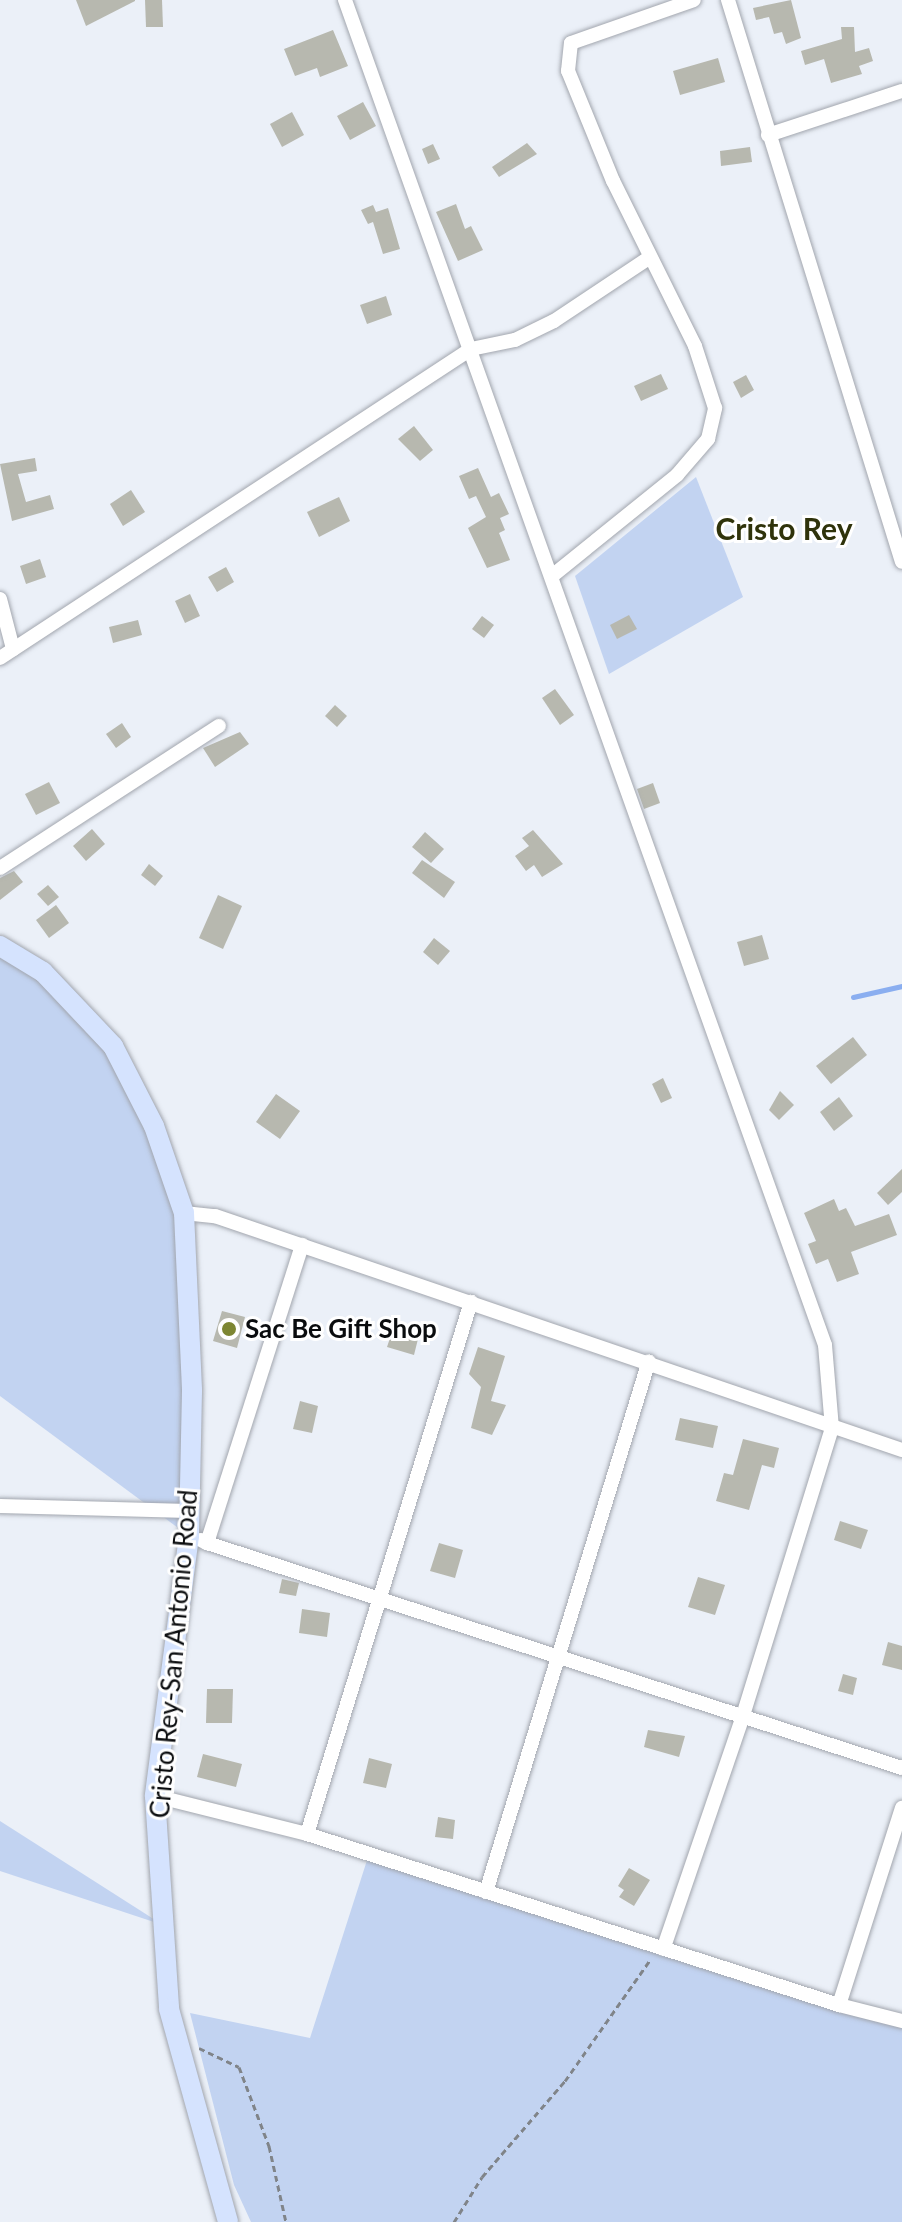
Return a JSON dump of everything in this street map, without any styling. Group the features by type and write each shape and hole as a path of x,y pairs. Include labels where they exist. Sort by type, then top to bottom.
{"main road":[{"name":"Cristo Rey-San Antonio Road","path":"0,946 43,972 113,1046 154,1126 184,1213 192,1391 189,1511 198,1539 155,1796 169,2009 228,2222"}],"street":[{"path":"345,0 552,576 608,747 801,1266 825,1345 832,1428 743,1716 663,1949"},
{"path":"552,576 677,475 708,439 715,408 695,346 649,258 582,114 568,71 571,43 694,0"},
{"path":"728,0 902,562"},
{"path":"768,135 902,91"},
{"path":"0,658 471,349 515,340 554,321 649,258"},
{"path":"0,599 13,649"},
{"path":"0,868 219,726"},
{"path":"184,1213 215,1216 649,1361 832,1428 902,1450"},
{"path":"302,1245 198,1539 902,1768"},
{"path":"307,1834 471,1302"},
{"path":"486,1892 649,1361"},
{"path":"0,1506 189,1511"},
{"path":"155,1796 307,1834 839,2005 902,2021"},
{"path":"839,2005 902,1808"}],"path":[{"path":"454,2222 482,2177 565,2081 639,1971 663,1949"},
{"path":"180,2051 207,2047 239,2067 269,2146 286,2222"}],"shaded area":[{"path":"696,477 743,597 609,674 575,576"},
{"path":"0,946 113,1046 184,1213 189,1536 0,1396"},
{"path":"0,1821 163,1925 0,1871"},
{"path":"369,1854 902,2026 902,2222 251,2222 234,2185 190,2013 310,2038"}],"building":[{"path":"76,0 135,0 135,1 86,26"},
{"path":"145,0 162,0 163,27 146,27"},
{"path":"791,0 801,38 786,44 782,32 774,34 769,17 756,20 753,8"},
{"path":"841,27 854,27 855,52 869,48 873,61 859,66 862,74 831,83 824,59 805,65 801,51 842,39"},
{"path":"333,30 348,66 320,77 317,68 295,76 284,49"},
{"path":"718,58 725,82 680,95 673,71"},
{"path":"363,102 376,126 350,140 337,116"},
{"path":"292,112 304,135 282,147 270,124"},
{"path":"527,143 537,154 499,177 492,167"},
{"path":"433,144 440,159 428,164 422,149"},
{"path":"750,147 752,162 721,166 720,151"},
{"path":"456,204 465,229 471,226 483,250 458,261 436,212"},
{"path":"373,205 376,212 388,208 400,249 383,254 373,222 368,224 361,210"},
{"path":"386,296 392,315 367,324 360,305"},
{"path":"661,374 668,389 641,401 634,386"},
{"path":"746,375 754,390 741,398 733,382"},
{"path":"414,426 433,450 420,461 398,439"},
{"path":"35,458 37,471 18,474 26,502 50,495 54,509 12,521 0,464"},
{"path":"478,468 491,497 499,493 509,514 500,518 505,530 499,533 510,560 487,568 468,528 486,517 476,496 469,499 459,476"},
{"path":"131,490 145,512 123,526 110,504"},
{"path":"339,497 350,521 319,537 307,512"},
{"path":"40,559 46,577 26,584 20,566"},
{"path":"226,567 234,582 217,592 208,577"},
{"path":"190,594 200,616 185,623 175,601"},
{"path":"629,615 637,629 617,639 610,625"},
{"path":"482,616 494,625 484,638 472,629"},
{"path":"138,620 142,635 113,643 109,627"},
{"path":"555,689 574,715 560,725 542,698"},
{"path":"335,705 347,716 337,727 325,716"},
{"path":"122,723 131,737 116,748 106,734"},
{"path":"240,732 249,744 215,767 203,748"},
{"path":"49,782 60,803 36,815 25,794"},
{"path":"653,783 660,803 644,809 637,789"},
{"path":"92,829 105,844 86,861 73,846"},
{"path":"533,830 563,864 542,877 534,865 526,871 515,856 529,846 522,838"},
{"path":"425,832 444,849 431,863 412,847"},
{"path":"422,860 455,882 444,898 412,873"},
{"path":"149,864 163,876 155,886 141,875"},
{"path":"14,871 23,882 0,900 0,878"},
{"path":"48,885 59,897 48,906 37,894"},
{"path":"218,895 242,906 223,949 199,938"},
{"path":"56,905 69,923 49,938 36,920"},
{"path":"762,935 769,959 744,966 737,942"},
{"path":"434,938 450,951 438,965 423,952"},
{"path":"853,1037 867,1055 831,1084 816,1066"},
{"path":"663,1078 672,1098 661,1103 652,1084"},
{"path":"780,1091 794,1105 779,1120 769,1110"},
{"path":"276,1094 300,1111 280,1139 256,1122"},
{"path":"839,1097 853,1116 834,1131 820,1112"},
{"path":"902,1169 902,1192 888,1205 877,1193"},
{"path":"834,1199 839,1211 846,1208 855,1226 889,1214 897,1235 851,1252 859,1274 837,1282 828,1259 816,1264 808,1244 816,1241 804,1213"},
{"name":"Sac Be Gift Shop","path":"222,1311 245,1317 237,1348 213,1341"},
{"path":"392,1332 418,1339 414,1355 387,1347"},
{"path":"478,1347 505,1356 491,1401 506,1405 492,1435 471,1428 481,1387 469,1374"},
{"path":"300,1401 318,1406 312,1433 293,1429"},
{"path":"680,1418 718,1426 713,1448 675,1440"},
{"path":"743,1439 779,1448 774,1468 762,1465 749,1510 716,1501 724,1473 733,1475"},
{"path":"840,1521 868,1530 861,1549 834,1540"},
{"path":"439,1543 463,1550 455,1578 430,1571"},
{"path":"698,1577 725,1585 715,1615 688,1607"},
{"path":"282,1579 299,1583 296,1596 279,1593"},
{"path":"302,1609 330,1613 327,1637 299,1633"},
{"path":"888,1642 902,1646 902,1670 882,1665"},
{"path":"843,1674 857,1678 853,1695 838,1691"},
{"path":"207,1689 233,1689 232,1723 206,1723"},
{"path":"648,1730 685,1736 679,1757 644,1747"},
{"path":"203,1754 242,1764 236,1787 197,1777"},
{"path":"369,1758 392,1764 386,1788 363,1783"},
{"path":"438,1817 455,1820 453,1839 435,1837"},
{"path":"629,1868 650,1880 634,1906 619,1897 624,1890 618,1886"}],"waterway":[{"path":"853,997 902,986"}],"place":[{"name":"Sac Be Gift Shop","path":"229,1329"}],"district":[{"name":"Cristo Rey","path":"784,528"}]}
